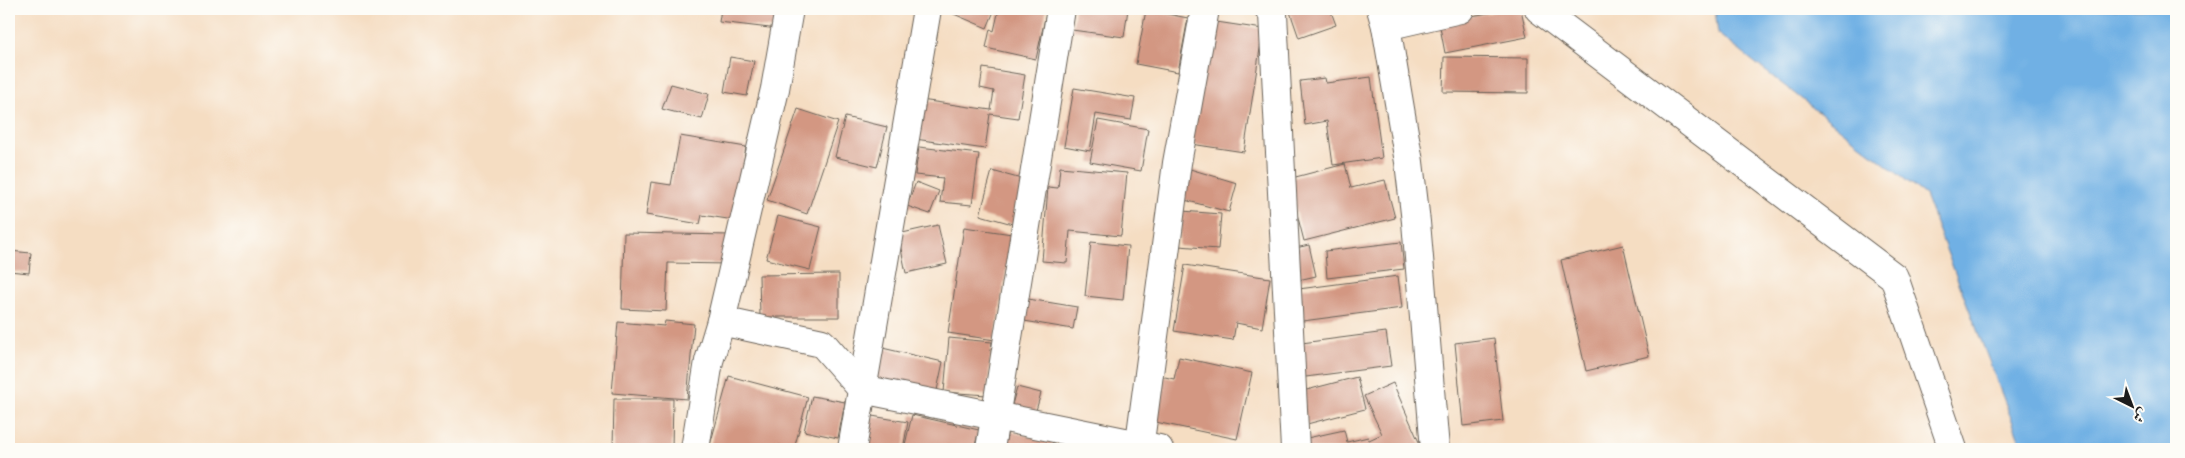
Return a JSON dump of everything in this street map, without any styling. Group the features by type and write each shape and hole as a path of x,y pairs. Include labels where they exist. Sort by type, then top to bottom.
{"street":[{"path":"695,449 709,361 775,89 789,9"},
{"path":"852,449 927,9"},
{"path":"990,449 1061,9"},
{"path":"720,321 822,343 862,389 1146,448 1177,163 1205,9"},
{"path":"1269,9 1273,14 1295,449"},
{"path":"1436,449 1409,162 1383,17 1460,9"},
{"path":"1539,9 1894,277 1952,449"}],"water":[{"path":"1715,9 2176,9 2176,449 2023,449 1925,195 1718,34"}],"building":[{"path":"721,9 781,9 778,29 719,22"},
{"path":"942,9 995,9 987,28"},
{"path":"999,9 1047,9 1036,59 986,48 990,29 994,31"},
{"path":"1075,9 1128,9 1124,37 1072,30"},
{"path":"1289,9 1330,9 1336,25 1299,38"},
{"path":"1510,9 1521,9 1527,37 1445,53 1439,22"},
{"path":"1146,10 1188,18 1178,72 1136,64"},
{"path":"1210,21 1263,29 1244,152 1191,144"},
{"path":"730,57 754,61 747,96 724,92"},
{"path":"1444,57 1528,58 1528,93 1443,92"},
{"path":"983,68 1025,75 1018,118 990,114 985,149 915,139 921,100 991,110 994,91 980,88"},
{"path":"1371,77 1382,158 1333,165 1327,121 1305,125 1300,81 1325,78 1326,83"},
{"path":"671,84 709,94 702,119 662,109"},
{"path":"1074,88 1135,98 1131,120 1096,114 1090,151 1064,146"},
{"path":"798,109 838,122 807,214 767,200"},
{"path":"845,117 887,127 877,167 835,157"},
{"path":"1098,120 1148,129 1141,171 1090,162"},
{"path":"680,136 746,147 734,220 702,215 700,224 646,215 651,182 671,185"},
{"path":"919,147 979,154 972,205 940,202 943,178 915,175"},
{"path":"1345,164 1351,188 1385,180 1395,218 1304,241 1288,179"},
{"path":"1060,167 1127,173 1121,236 1070,231 1067,263 1042,261 1048,187 1058,188"},
{"path":"1190,169 1237,183 1229,212 1181,199"},
{"path":"992,171 1029,181 1016,225 980,215"},
{"path":"916,182 939,191 930,214 907,206"},
{"path":"1182,211 1221,214 1218,249 1179,246"},
{"path":"778,216 821,227 810,270 766,259"},
{"path":"938,225 947,264 906,273 898,234"},
{"path":"964,227 1012,234 995,340 948,333"},
{"path":"624,233 730,235 729,264 668,263 666,311 622,309"},
{"path":"1091,242 1128,246 1123,300 1085,296"},
{"path":"1401,242 1404,269 1327,278 1325,251"},
{"path":"1309,245 1316,276 1294,281 1287,250"},
{"path":"1623,245 1649,356 1586,371 1561,260"},
{"path":"9,251 31,253 29,273 9,271"},
{"path":"1185,265 1270,278 1262,328 1236,323 1233,340 1174,331"},
{"path":"839,274 839,317 760,317 759,275"},
{"path":"1398,276 1402,308 1295,322 1291,290"},
{"path":"1022,298 1077,307 1073,329 1018,320"},
{"path":"665,321 694,324 687,399 612,393 618,322 664,326"},
{"path":"1386,332 1391,366 1298,378 1294,344"},
{"path":"949,338 992,342 987,395 944,392"},
{"path":"1494,338 1503,421 1463,426 1455,343"},
{"path":"878,347 943,362 936,395 870,380"},
{"path":"1179,357 1252,373 1237,439 1146,420 1156,375 1174,379"},
{"path":"729,376 808,397 794,449 779,445 777,449 709,449"},
{"path":"1357,377 1365,409 1307,424 1299,392"},
{"path":"1393,383 1422,449 1300,449 1298,440 1344,430 1347,442 1368,437 1369,440 1382,434 1364,396"},
{"path":"1017,387 1041,393 1035,414 1011,408"},
{"path":"812,396 845,402 838,438 804,431"},
{"path":"614,399 673,399 672,449 613,449"},
{"path":"912,415 979,430 974,449 904,449"},
{"path":"872,416 908,422 903,449 866,449"},
{"path":"1008,431 1053,442 1051,449 1004,449"}]}
